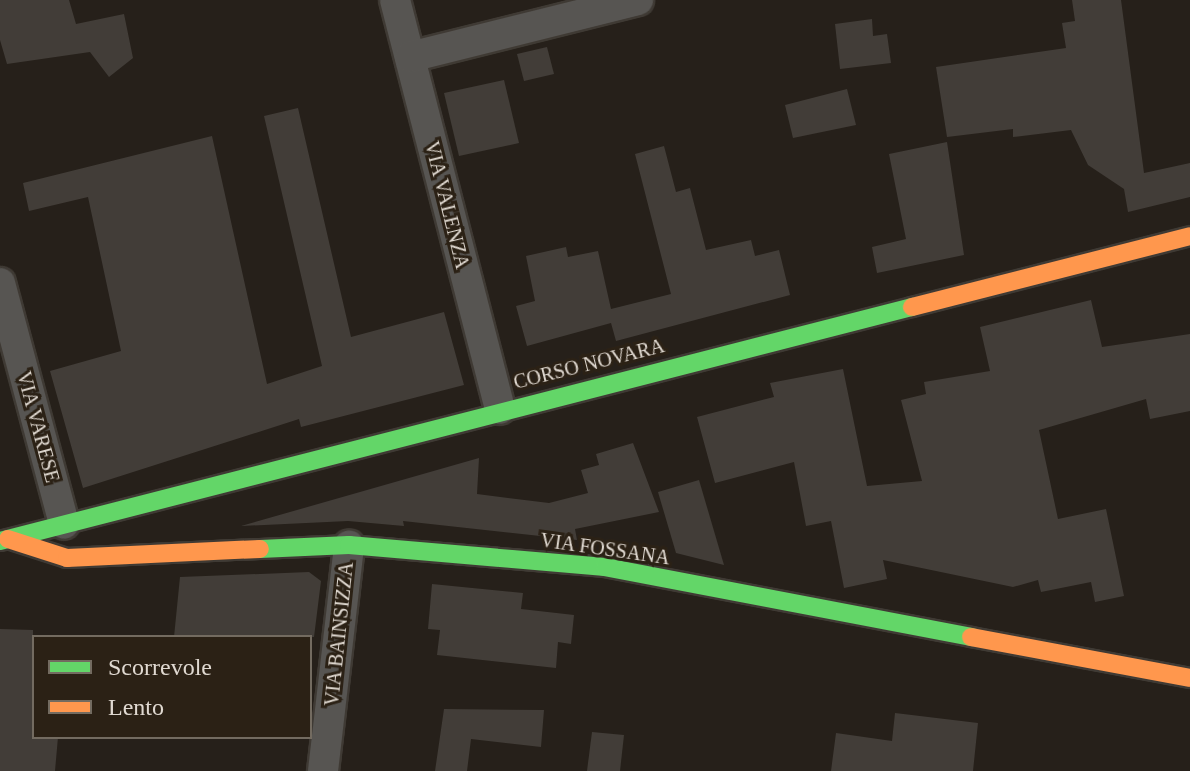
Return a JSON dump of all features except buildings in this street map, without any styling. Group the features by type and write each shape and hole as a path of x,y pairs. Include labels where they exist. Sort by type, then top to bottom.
{"main road":[{"name":"CORSO NOVARA","path":"4,540 500,409 1190,236"},
{"name":"VIA FOSSANA","path":"4,540 67,558 349,545 605,567 1190,678"}],"street":[{"name":"VIA VALENZA","path":"395,0 500,409"},
{"path":"410,57 638,0"},
{"name":"VIA VARESE","path":"0,283 64,524"},
{"name":"VIA BAINSIZZA","path":"323,771 349,545"}],"traffic: fast":[{"path":"0,541 912,307"},
{"path":"260,549 349,545 605,567 971,637"}],"traffic: slow":[{"path":"912,307 1190,236"},
{"path":"8,539 67,558 260,549"},
{"path":"971,637 1190,678"}]}
